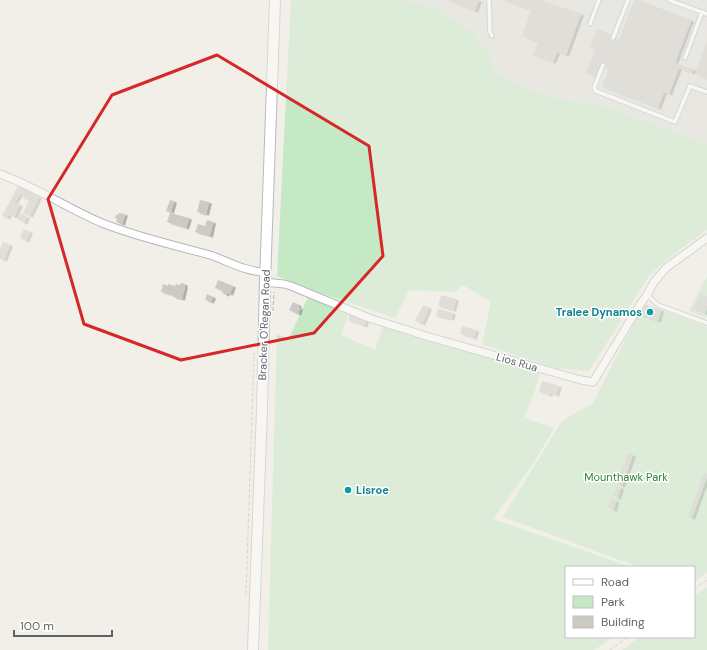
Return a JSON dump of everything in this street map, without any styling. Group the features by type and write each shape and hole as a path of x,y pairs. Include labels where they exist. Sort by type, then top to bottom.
{"main road":[{"name":"Bracker O'Regan Road","path":"253,650 275,0"}],"street":[{"path":"0,174 22,183 102,222 140,236 216,257 260,272 265,277"},
{"name":"Lios Rua","path":"265,277 291,286 368,318 426,336 581,380 593,382 654,282 666,268 707,238"}],"lane":[{"path":"489,0 490,32 492,36"},
{"path":"590,24 599,0"},
{"path":"613,38 628,0"},
{"path":"669,0 707,14"},
{"path":"685,58 702,12"},
{"path":"602,65 594,88 596,91 675,122 690,86 707,92"},
{"path":"647,295 658,304 707,323"}],"path":[{"path":"695,588 707,580"},
{"path":"610,650 627,638"}],"highlighted area":[{"path":"217,55 369,146 383,256 314,333 181,360 84,324 48,199 112,95"}],"shaded area":[{"path":"398,0 707,0 707,144 606,106 559,99 521,87 491,69 491,56 472,31 432,6"}],"green space":[{"path":"291,0 398,0 432,6 472,31 491,56 491,69 521,87 559,99 606,106 707,144 707,230 666,260 649,276 589,371 556,368 482,344 491,302 463,285 455,292 409,290 395,318 312,290 277,276"},
{"path":"707,276 707,318 689,311"},
{"path":"308,297 348,314 341,335 375,350 383,327 420,339 540,372 524,418 554,428 535,461 493,519 628,566 565,566 565,638 612,638 594,650 268,650 277,335 289,338"},
{"name":"Mounthawk Park","path":"644,303 707,327 707,572 695,582 695,566 636,566 503,517 562,421 593,403"},
{"path":"707,587 707,650 622,650 639,638 695,638 695,595"}],"building":[{"path":"447,0 479,0 475,11"},
{"path":"503,0 540,0 581,14 566,55 557,52 553,62 533,55 538,42 522,36 531,10"},
{"path":"634,0 638,0 691,20 675,63 693,69 692,73 679,68 669,94 664,92 658,108 602,87 609,68 600,65 595,77 586,73 595,49 590,47 597,29 612,35 611,37 619,40"},
{"path":"707,41 707,79 695,74"},
{"path":"18,186 39,197 30,216 23,213 29,201 23,198 24,196 20,194 15,202 20,205 14,217 9,214 7,218 2,216"},
{"path":"170,200 174,201 171,212 166,211"},
{"path":"200,200 209,202 206,214 197,212"},
{"path":"20,213 27,217 24,223 17,219"},
{"path":"119,213 125,214 122,224 116,222 116,215"},
{"path":"170,213 189,218 186,228 167,222"},
{"path":"207,220 213,222 210,236 195,232 198,224 205,226"},
{"path":"24,229 30,232 26,241 20,238"},
{"path":"3,242 10,245 4,260 0,259 0,249"},
{"path":"218,280 233,286 230,294 227,293 226,295 222,293 223,291 215,288"},
{"path":"181,283 185,284 182,299 161,292 163,284 175,286 176,284 180,285"},
{"path":"207,294 213,297 211,302 205,300"},
{"path":"700,294 707,296 707,307 705,314 694,309"},
{"path":"441,295 456,299 453,310 438,306"},
{"path":"293,302 299,305 298,307 300,308 298,314 289,310"},
{"name":"Tralee Dynamos","path":"643,304 661,310 658,321 639,315"},
{"path":"423,305 429,308 422,324 415,321"},
{"path":"438,309 453,313 451,319 436,316"},
{"path":"350,314 366,321 364,326 348,320"},
{"path":"462,326 476,330 474,338 460,334"},
{"path":"542,381 559,386 556,395 550,393 549,395 539,392"},
{"path":"628,453 633,455 622,486 617,484"},
{"path":"704,473 707,474 707,477 692,518 688,517"},
{"path":"617,486 621,488 618,498 613,496"},
{"path":"611,499 616,501 614,510 608,508"}],"place":[{"name":"Tralee Dynamos","path":"650,312"},
{"name":"Lisroe","path":"348,490"}]}
